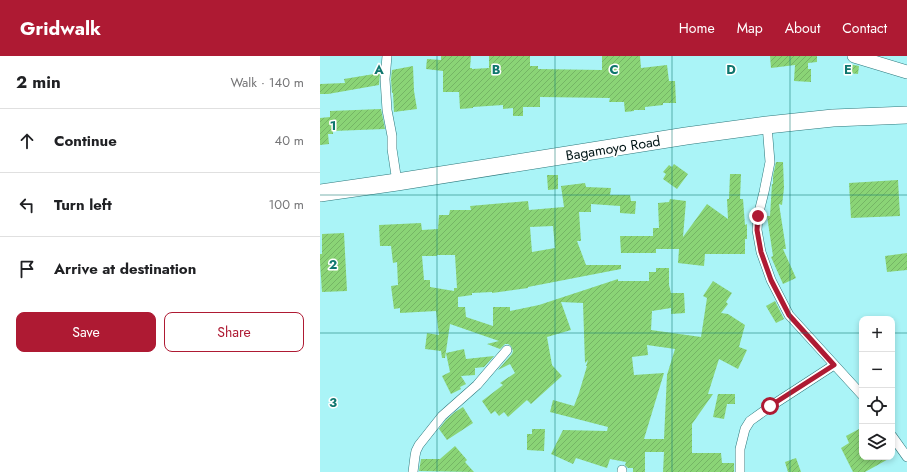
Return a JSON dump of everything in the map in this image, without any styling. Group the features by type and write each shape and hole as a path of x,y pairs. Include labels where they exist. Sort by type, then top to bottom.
{"highway":[{"name":"Bagamoyo Road","path":"320,192 397,182 686,136 767,125 834,118 907,115"}],"street":[{"path":"387,56 385,79 387,110 392,136 392,149 397,182"},
{"path":"854,56 907,72"},
{"path":"767,125 770,162 758,216 757,230 761,252 771,280 789,315 859,392"},
{"path":"413,472 416,451 419,445 442,416 477,385 507,350"},
{"path":"740,472 740,449 745,429 750,421 770,406 834,365"},
{"path":"895,440 907,457"}],"building":[{"path":"441,56 471,56 470,68 472,69 489,68 489,56 530,56 530,66 538,66 538,69 602,70 602,56 640,56 641,68 667,65 669,81 675,81 676,103 663,103 663,105 645,107 645,110 625,112 624,102 609,102 610,98 540,97 540,107 523,107 523,116 513,116 513,108 503,109 503,105 460,109 459,92 443,92 443,71 426,69 427,59 441,60"},
{"path":"770,56 817,56 817,62 808,63 808,69 811,69 811,82 794,81 795,65 771,68"},
{"path":"849,64 859,66 858,74 848,73"},
{"path":"413,66 414,91 417,109 394,112 391,79 392,70"},
{"path":"380,73 379,85 328,94 320,94 320,84 345,83 344,79"},
{"path":"381,109 385,129 333,131 333,134 328,134 329,144 320,145 320,118 330,117 330,111"},
{"path":"776,162 783,162 784,188 782,205 779,204 786,249 783,249 796,278 783,284 771,257 773,256 767,216 770,216 772,184"},
{"path":"674,164 688,174 677,189 663,179 666,174 663,172 669,165 672,167"},
{"path":"730,174 741,174 740,199 743,199 745,225 747,224 745,254 705,254 704,266 678,263 679,249 656,249 656,253 621,253 620,236 653,236 653,228 659,228 658,203 669,202 670,199 686,201 683,237 707,204 728,219 727,199 729,199"},
{"path":"547,175 558,175 558,189 548,190"},
{"path":"898,180 900,216 851,218 849,183"},
{"path":"585,183 586,187 611,188 610,195 630,195 631,201 636,201 635,214 620,213 620,206 591,204 591,212 579,212 581,241 577,241 586,265 621,265 621,269 528,288 492,293 472,293 472,295 458,297 458,307 465,307 466,317 493,326 493,307 510,307 510,311 539,305 618,279 618,281 649,281 649,272 656,272 656,268 669,268 669,285 671,293 684,293 685,313 671,314 671,308 652,311 651,330 701,337 707,298 703,296 713,281 732,293 726,302 728,304 721,313 728,314 745,325 739,347 747,350 738,369 719,359 708,394 713,394 692,424 692,453 721,453 722,463 734,463 734,472 663,472 664,452 645,452 645,472 633,472 633,468 628,468 625,465 626,462 610,459 607,468 576,458 573,464 551,454 563,430 607,431 608,427 550,412 553,400 574,406 579,393 588,360 585,363 583,303 561,302 571,330 547,337 552,365 562,376 531,404 527,400 508,417 504,412 499,416 495,411 491,414 482,401 503,385 500,383 515,373 510,364 498,370 512,354 513,351 511,346 505,344 500,349 487,344 499,341 450,324 445,358 442,358 441,351 425,349 427,333 439,335 436,311 400,313 400,308 394,309 391,286 398,285 397,262 393,263 391,246 380,246 379,225 421,223 422,230 438,229 439,215 449,215 450,210 471,210 470,206 528,201 529,210 564,207 561,186","holes":["553,226 555,248 532,252 530,227","455,255 457,288 454,288 454,291 430,287 430,280 424,280 422,256","647,345 675,349 667,375 664,439 644,439 664,373 634,375 632,357 648,355"]},
{"path":"344,233 347,291 322,292 320,254 322,254 322,234"},
{"path":"907,253 907,270 887,272 885,256"},
{"path":"775,301 784,319 776,323 766,306"},
{"path":"464,349 466,359 494,356 484,367 475,368 475,375 461,376 466,384 460,387 461,389 451,394 442,376 450,372 446,353"},
{"path":"718,394 735,394 735,404 727,404 724,419 713,417"},
{"path":"463,407 473,423 447,440 439,429 446,420"},
{"path":"532,429 545,429 544,451 527,450 527,434 532,434"},
{"path":"859,429 859,460 887,460 865,472 853,472 841,448 849,443 846,436"},
{"path":"455,446 467,460 465,462 474,472 419,471 421,459 440,459"},
{"path":"796,458 801,472 788,472 785,462"}],"route":[{"path":"758,216 757,230 761,252 771,280 789,315 834,365 770,406"}]}
